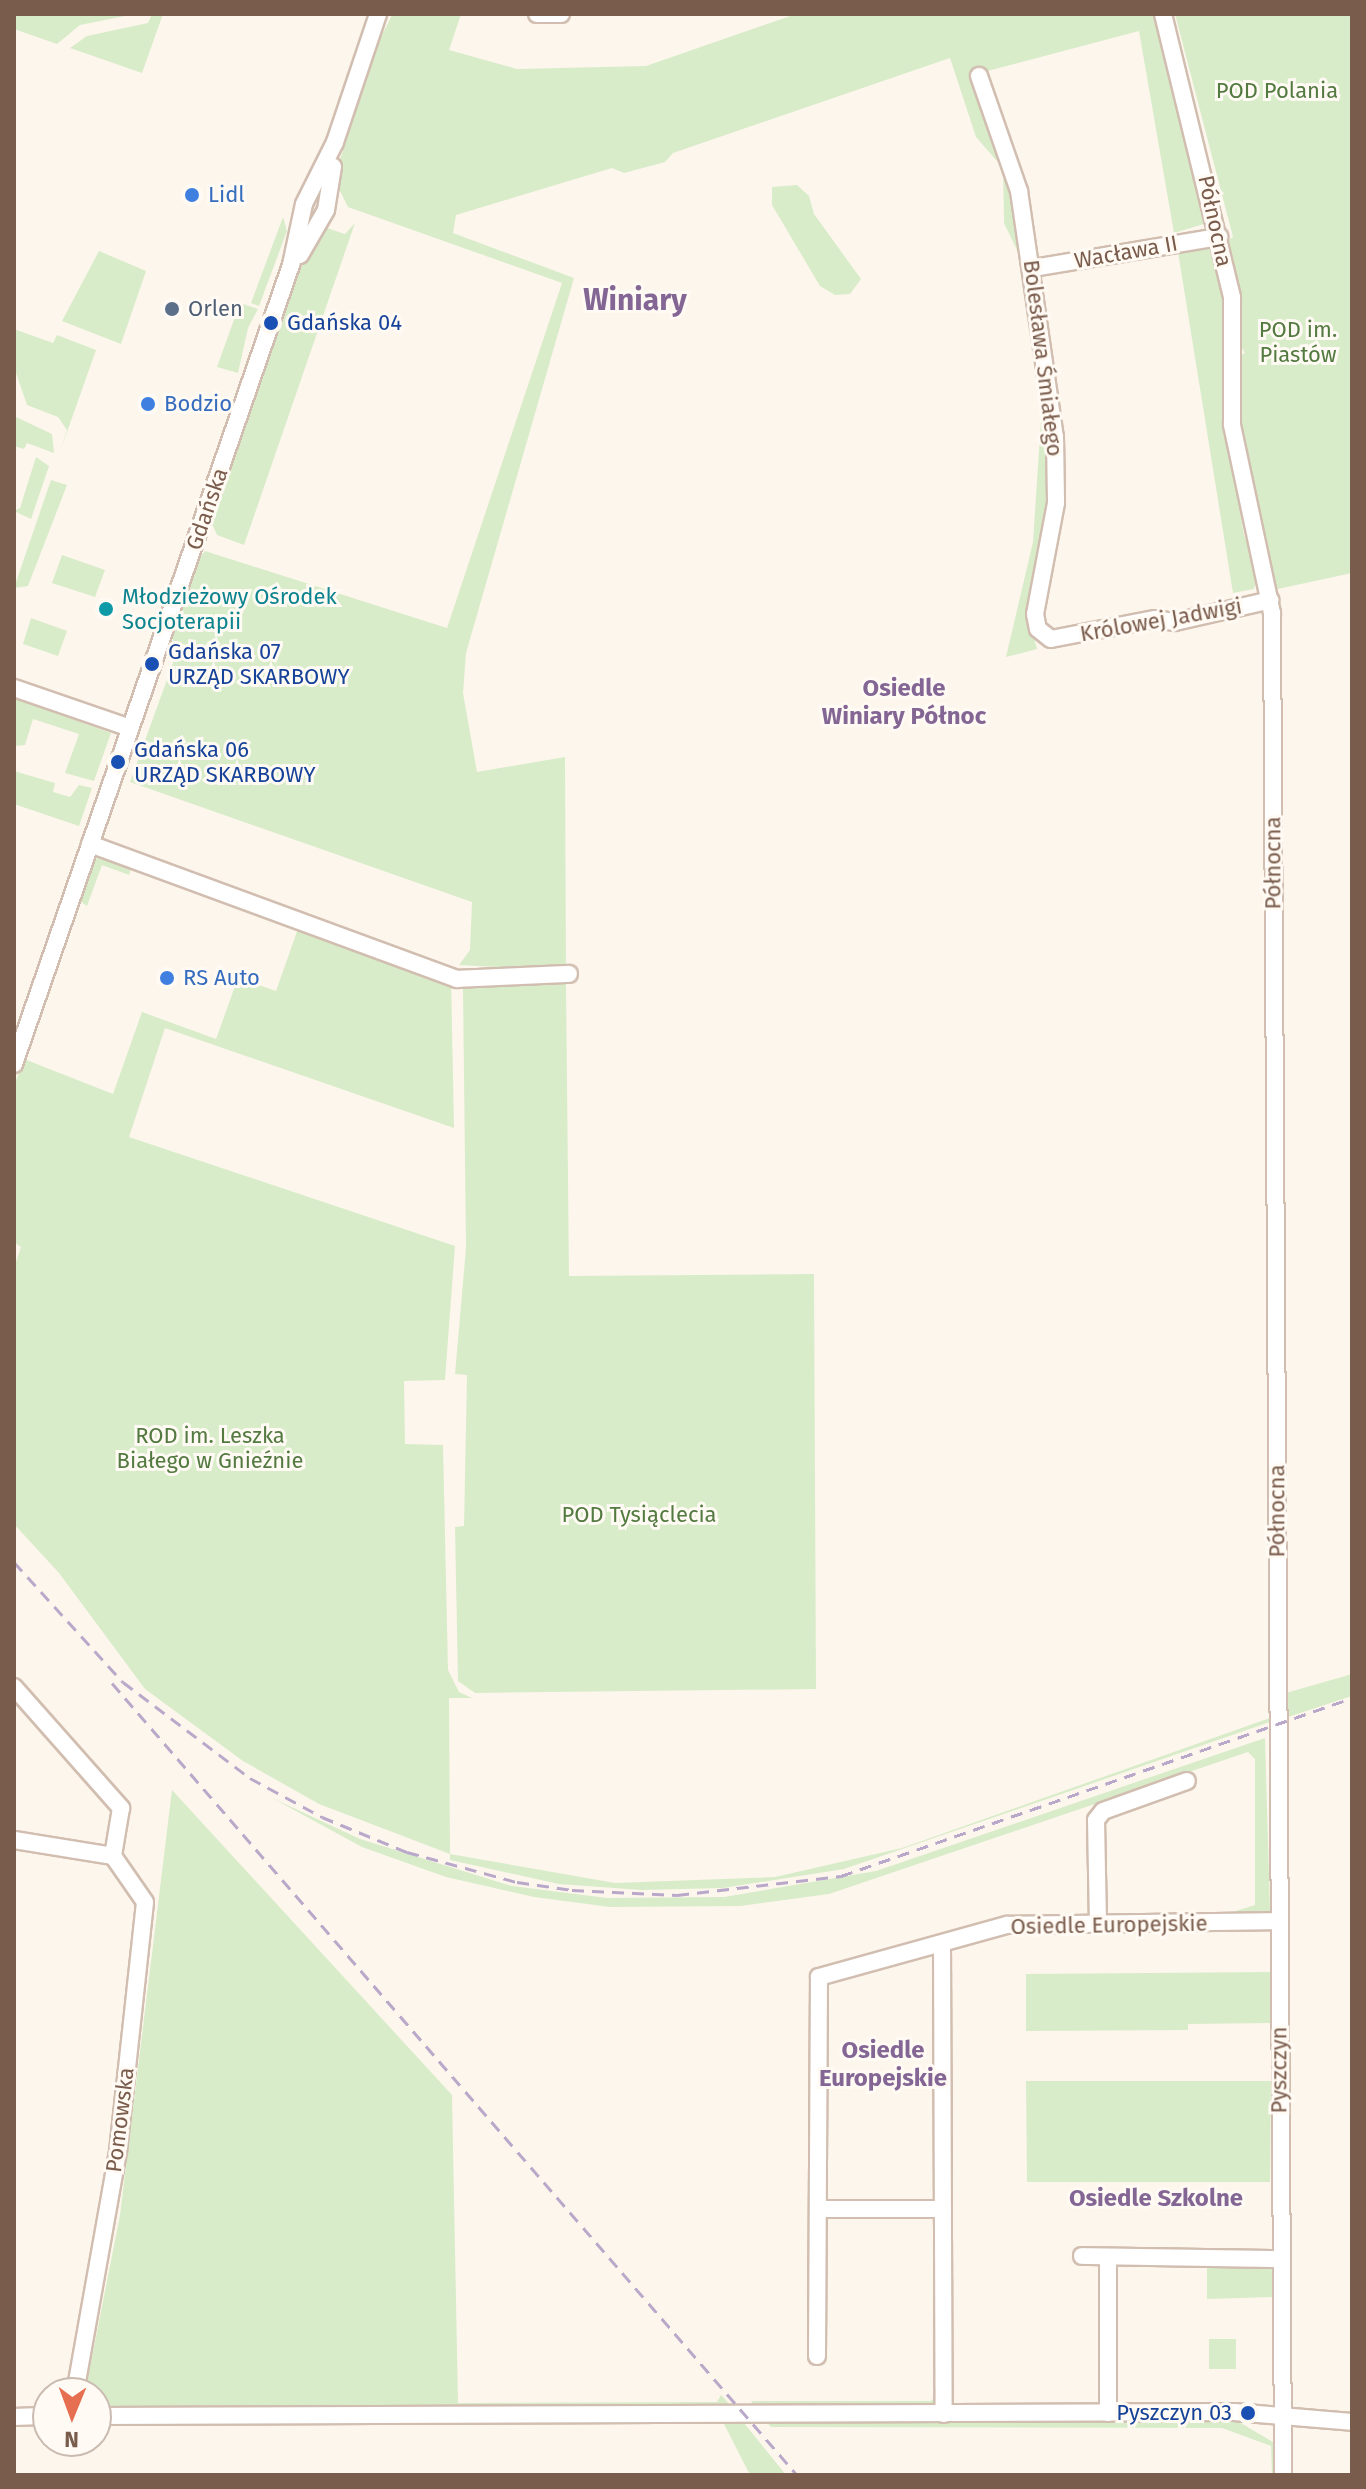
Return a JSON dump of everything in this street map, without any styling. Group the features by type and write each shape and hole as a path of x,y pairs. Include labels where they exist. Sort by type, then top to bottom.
{"street":[{"name":"Gdańska","path":"14,1064 19,1033 90,844 291,265 314,207 378,14"},
{"name":"Gdańska","path":"367,50 389,14"},
{"path":"537,14 561,14"},
{"name":"Północna","path":"1163,14 1219,237 1234,329 1232,425 1253,541 1271,600 1278,1725"},
{"name":"Bolesława Śmiałego","path":"979,76 1019,191 1033,268 1057,480 1054,527 1035,614 1038,629 1051,639"},
{"name":"Wacława II","path":"1033,268 1219,237"},
{"name":"Królowej Jadwigi","path":"1051,639 1155,619 1175,622 1271,600"},
{"path":"14,688 130,728"},
{"path":"90,844 457,979 569,974"},
{"path":"14,1687 120,1805 113,1856 14,1840"},
{"name":"Pyszczyn","path":"1278,1725 1280,2416 1283,2475"},
{"path":"1098,1924 1096,1820 1103,1811 1187,1781"},
{"name":"Pomowska","path":"78,2377 118,2151 145,1902 113,1856"},
{"name":"Osiedle Europejskie","path":"817,2356 819,1977 1007,1925 1278,1921"},
{"path":"942,1944 944,2414"},
{"path":"818,2209 943,2209"},
{"path":"1082,2256 1280,2259"},
{"path":"1108,2258 1108,2413"},
{"path":"112,2416 1108,2413 1280,2416 1352,2422"}],"green space":[{"path":"14,14 135,14 80,25 57,44 14,29"},
{"path":"152,14 163,14 142,73 70,48 87,36 148,23"},
{"path":"461,14 449,50 517,69 646,66 796,14 1158,14 1207,223 1174,233 1139,31 972,75 1008,172 1025,267 1004,223 1003,168 976,137 950,58 673,153 665,162 624,173 612,168 456,215 453,233 574,278 466,653 463,693 477,772 565,757 566,971 459,965 470,950 472,902 130,782 173,663 173,631 196,562 205,551 447,628 562,283 348,207 334,179 375,49 392,15"},
{"path":"1175,14 1352,14 1352,573 1273,590 1239,446 1239,356 1245,353 1239,343 1226,242 1233,237"},
{"path":"797,185 809,196 814,214 861,279 850,294 835,295 820,286 772,205 772,187"},
{"path":"283,217 287,231 259,306 251,303"},
{"path":"355,223 244,545 217,535 211,522 293,279 324,227 345,234"},
{"path":"1211,245 1216,248 1227,302 1226,428 1244,535 1258,572 1254,589 1233,593 1178,252"},
{"path":"99,251 146,271 121,344 62,321"},
{"path":"240,303 258,309 248,328 238,373 217,367"},
{"path":"14,329 53,343 57,335 96,350 61,449 67,430 58,417 27,405 14,367"},
{"path":"1042,405 1051,481 1048,529 1027,612 1037,649 1006,657 1033,542"},
{"path":"14,416 52,434 54,453 27,443 24,449 14,446"},
{"path":"36,457 49,466 31,519 14,511 20,508"},
{"path":"51,480 67,485 28,586 14,588"},
{"path":"62,555 105,570 95,597 52,583"},
{"path":"31,618 67,631 58,656 23,644"},
{"path":"14,698 111,733 94,781 65,773 79,734 33,719 25,745 14,746"},
{"path":"14,771 55,783 53,792 70,797 79,785 92,788 79,826 14,804"},
{"path":"106,854 133,863 129,875 102,865 87,906 78,900 92,861"},
{"name":"ROD im. Leszka Białego w Gnieźnie","path":"300,923 451,975 454,1128 165,1028 129,1137 455,1246 445,1380 404,1381 405,1444 443,1445 448,1670 459,1692 472,1698 449,1698 450,1854 319,1804 243,1761 145,1689 59,1573 14,1524 14,1268 21,1247 14,1242 14,1086 24,1059 113,1094 142,1012 216,1039 238,978 276,991"},
{"name":"POD Tysiąclecia","path":"482,982 566,984 569,1276 814,1274 816,1689 475,1693 458,1681 455,1527 464,1526 467,1375 455,1374 466,1248 463,989"},
{"path":"1352,1674 1352,1696 1282,1719 1286,1693"},
{"path":"1273,1717 1273,1721 844,1869 723,1888 642,1890 559,1884 450,1860 450,1854 615,1883 775,1877 902,1848"},
{"path":"1265,1738 1270,1911 1266,1916 1236,1916 1236,1911 1255,1905 1255,1759 1248,1752 829,1894 740,1906 610,1907 534,1897 446,1877 362,1847 272,1798 360,1839 512,1886 607,1898 724,1897 876,1871"},
{"path":"172,1790 452,2095 458,2403 717,2402 721,2395 733,2408 112,2412 112,2377 88,2377 120,2215"},
{"path":"1270,1972 1270,2023 1188,2024 1188,2030 1026,2031 1026,1974"},
{"path":"1026,2081 1271,2081 1270,2182 1027,2182"},
{"path":"1207,2266 1273,2267 1272,2297 1207,2299"},
{"path":"1209,2339 1236,2339 1236,2369 1209,2369"},
{"path":"937,2395 935,2408 757,2409 751,2401 931,2401"},
{"path":"740,2418 786,2475 750,2475 723,2422 112,2426 112,2421"},
{"path":"764,2419 1234,2419 1278,2445 1279,2475 1272,2475 1271,2446 1222,2428 771,2427"}],"railway":[{"path":"14,1562 123,1682 250,1778 322,1817 407,1852 517,1882 572,1890 677,1895 841,1876 1352,1698"},
{"path":"112,1683 797,2475"}],"place":[{"name":"Lidl","path":"192,195"},
{"name":"Orlen","path":"172,309"},
{"name":"Gdańska 04","path":"271,323"},
{"name":"Bodzio","path":"148,404"},
{"name":"Młodzieżowy Ośrodek Socjoterapii","path":"106,609"},
{"name":"Gdańska 07 URZĄD SKARBOWY","path":"152,664"},
{"name":"Gdańska 06 URZĄD SKARBOWY","path":"118,762"},
{"name":"RS Auto","path":"167,978"},
{"name":"Pyszczyn 03","path":"1248,2413"}],"district":[{"name":"Winiary","path":"635,300"},
{"name":"Osiedle Winiary Północ","path":"904,703"},
{"name":"Osiedle Europejskie","path":"883,2065"},
{"name":"Osiedle Szkolne","path":"1156,2199"}],"park label":[{"name":"POD Polania","path":"1277,91"},
{"name":"POD im. Piastów","path":"1298,342"}]}
